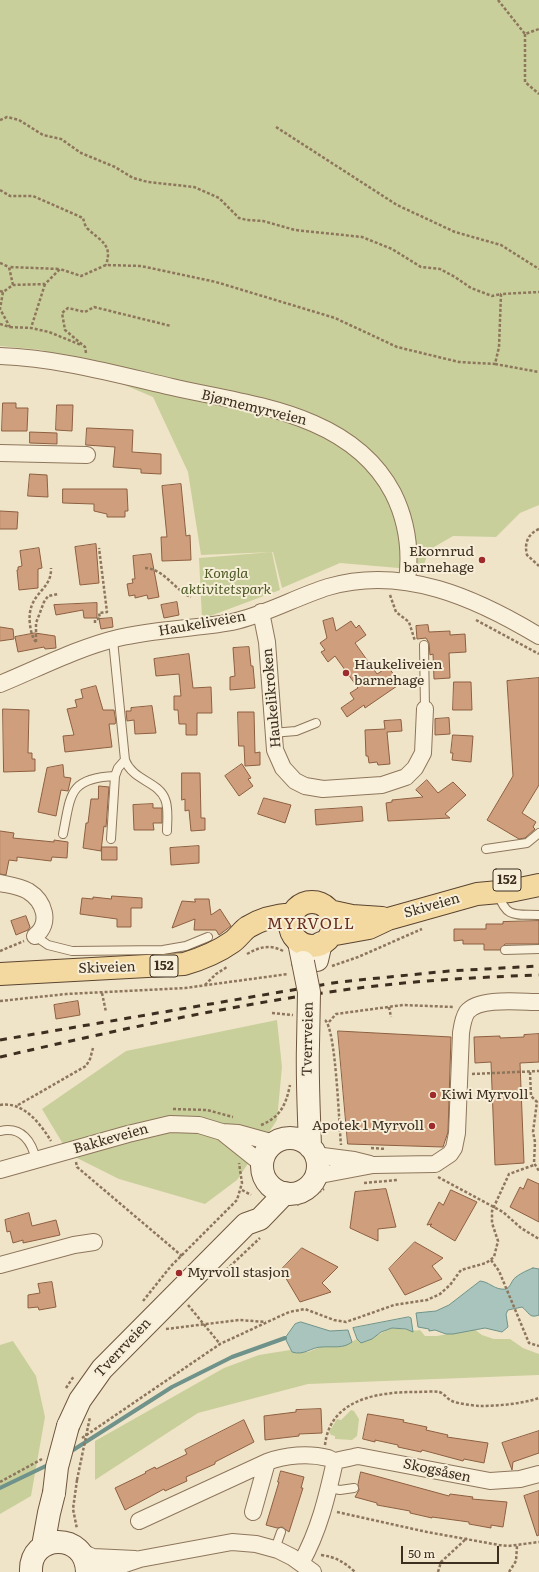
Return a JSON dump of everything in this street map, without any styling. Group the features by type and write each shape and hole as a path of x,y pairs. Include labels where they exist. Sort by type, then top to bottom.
{"main road":[{"name":"Skiveien","path":"326,939 369,928 388,919 490,891 539,870"},
{"name":"Skiveien","path":"490,891 539,885"},
{"name":"152","path":"326,939 310,946 293,936 303,904 310,902 318,903 329,912"},
{"name":"Skiveien","path":"329,912 352,916 388,919"},
{"path":"326,939 333,923 329,912"},
{"name":"Skiveien","path":"0,974 184,964 208,955 239,948 270,932 293,936"},
{"name":"Tverrveien","path":"293,936 309,992"},
{"name":"Tverrveien","path":"297,1146 310,1107 299,1083 308,1045 309,992 326,939"},
{"name":"Tverrveien","path":"297,1146 317,1163 323,1182"},
{"name":"Tverrveien","path":"31,1572 35,1556 43,1546 49,1513 53,1502 57,1466 72,1433 80,1400 102,1369 254,1229 260,1219 272,1188 266,1152 297,1146"},
{"path":"272,1188 296,1193 323,1182"},
{"name":"Tverrveien","path":"53,1502 78,1550"},
{"path":"43,1546 54,1542 78,1550"}],"street":[{"name":"Bjørnemyrveien","path":"0,356 52,361 275,411 315,423 338,435 370,461 384,479 396,500 403,521 408,547 406,581"},
{"path":"0,453 87,454"},
{"name":"Haukeliveien","path":"0,684 65,656 112,640 233,621 317,591 350,582 388,579 406,581 458,595 539,636"},
{"name":"Haukelikroken","path":"261,612 269,660 272,733 275,750 280,762 292,778 300,784 323,789 382,785 406,777 415,768 421,758 425,744 425,709"},
{"path":"0,883 24,889 34,895 40,902 44,912 45,921 41,930 35,936"},
{"path":"323,1182 373,1165 435,1164 450,1154 454,1148 457,1133 461,1033 466,1015 472,1008 482,1003 539,1002"},
{"name":"Bakkeveien","path":"0,1170 170,1124 199,1125 222,1132 238,1133 373,1165"},
{"name":"Bakkeveien","path":"222,1132 272,1188"},
{"path":"0,1265 74,1245 94,1242"},
{"name":"Skogsåsen","path":"139,1521 267,1462 277,1458 293,1456 330,1459 358,1456 490,1481 520,1479 539,1474"},
{"path":"101,1572 140,1559 223,1543 244,1543 275,1550 304,1564 325,1507 329,1488 330,1459"},
{"path":"253,1512 267,1462"},
{"path":"78,1550 93,1557 123,1557 140,1559"}],"lane":[{"path":"112,640 125,760 128,769 163,794 166,804 167,830"},
{"path":"420,646 425,709"},
{"path":"272,733 296,732 316,723"},
{"path":"111,839 115,776 118,768 125,760"},
{"path":"63,834 69,804 77,787 88,779 115,776"},
{"path":"486,849 527,843 539,833"},
{"path":"490,891 507,912 515,914 539,915"},
{"path":"35,936 48,945 72,951 163,950 186,946 208,937"},
{"path":"505,950 539,949"},
{"path":"0,1131 14,1131 24,1135 30,1142 36,1160"},
{"path":"329,1488 340,1490 354,1488"},
{"path":"275,1550 281,1532"}],"path":[{"path":"498,0 525,34 525,82 539,94"},
{"path":"525,34 539,29"},
{"path":"0,120 7,117 18,120 44,135 61,139 81,153 115,167 133,178 148,182 194,187 219,198 239,218 262,221 295,230 362,237 392,249 421,267 440,269 455,276 471,288 492,296 501,294 539,292"},
{"path":"276,127 359,183 397,205 455,232 501,245 539,269"},
{"path":"0,190 10,196 33,196 83,218 87,229 99,237 107,248 109,256 106,265"},
{"path":"0,263 9,266 60,269 81,276 106,265 141,266 216,282 335,318 397,347 459,362 495,364 539,372"},
{"path":"9,266 13,285"},
{"path":"30,328 45,284 60,269"},
{"path":"10,327 0,309 1,291 13,285 45,284"},
{"path":"495,364 499,347 501,294"},
{"path":"86,347 65,330 62,313 68,308 85,312 94,307 171,326"},
{"path":"0,324 10,327 30,328 49,332 86,347"},
{"path":"86,347 86,368"},
{"path":"539,529 530,535 526,544 527,555 539,566"},
{"path":"95,623 95,620 100,618 99,613 107,612 99,548"},
{"path":"51,568 50,580 30,606 32,638 36,642 35,627 44,602 48,596 58,594"},
{"path":"145,568 156,570 184,594 191,597"},
{"path":"386,594 395,595"},
{"path":"390,594 396,612 409,622 420,646"},
{"path":"472,618 539,654"},
{"path":"325,968 358,957 424,928"},
{"path":"0,951 35,936"},
{"path":"239,948 278,948 293,936"},
{"path":"205,986 216,974 233,963"},
{"path":"0,1001 66,994 205,986 292,973"},
{"path":"102,993 106,1012"},
{"path":"329,1022 336,1014 408,1005 458,1008 466,1015"},
{"path":"389,1007 391,1018"},
{"path":"0,1105 18,1105 86,1066 93,1048"},
{"path":"459,1074 539,1071"},
{"path":"530,1072 531,1096 537,1102 533,1132 535,1142 534,1165 539,1171"},
{"path":"258,1126 273,1120 282,1110 299,1083"},
{"path":"18,1105 29,1114 48,1136 57,1154"},
{"path":"535,1119 539,1120"},
{"path":"72,1150 77,1167 182,1256"},
{"path":"139,1306 182,1256 234,1205 242,1190 242,1177 239,1160"},
{"path":"72,1433 90,1434 144,1395 220,1344 289,1312 305,1309 334,1320 346,1322 394,1305 428,1300 444,1291 462,1270 491,1260 496,1252 498,1242 492,1223 493,1207 510,1174 534,1165"},
{"path":"438,1177 503,1212 521,1228 539,1239"},
{"path":"358,1183 404,1180"},
{"path":"242,1190 323,1182"},
{"path":"224,1272 254,1229"},
{"path":"191,1248 194,1251"},
{"path":"491,1260 499,1271 529,1343 539,1346"},
{"path":"182,1310 192,1300"},
{"path":"187,1305 220,1344"},
{"path":"165,1325 160,1330 239,1320 267,1322"},
{"path":"64,1393 78,1370"},
{"path":"330,1459 326,1438 332,1424 349,1405 360,1400 399,1393 439,1392 453,1402 487,1406 525,1402 539,1398"},
{"path":"78,1550 73,1509 77,1480 92,1411"},
{"path":"0,1482 48,1456"},
{"path":"325,1507 340,1513 427,1532 468,1538 499,1545 517,1546 539,1542"},
{"path":"438,1572 441,1562 468,1538"},
{"path":"509,1572 516,1561 517,1546"},
{"path":"304,1564 316,1554 335,1557 342,1560 355,1572"}],"green space":[{"path":"0,0 539,0 539,505 520,513 496,537 453,536 429,550 422,570 340,563 282,588 273,552 201,555 188,472 153,397 42,350 0,346"},
{"name":"Kongla aktivitetspark","path":"272,552 280,590 202,619 199,558"},
{"path":"277,1020 282,1067 277,1120 237,1180 205,1204 119,1179 69,1154 42,1109 126,1051"},
{"path":"392,1328 413,1331 420,1330 425,1336 437,1336 474,1329 482,1335 494,1339 510,1339 523,1348 539,1354 539,1375 308,1384 198,1413 95,1480 95,1441 224,1368 259,1355 290,1350 292,1352 308,1352 321,1347 344,1346 357,1339 361,1343"},
{"path":"13,1341 36,1376 45,1417 31,1496 0,1514 0,1345"},
{"path":"351,1410 354,1411 359,1419 357,1436 352,1440 335,1439 335,1436 331,1435 329,1432 337,1419 341,1420"}],"water":[{"path":"533,1268 539,1269 539,1315 531,1316 522,1307 508,1310 506,1314 508,1327 502,1332 485,1328 446,1334 435,1330 429,1331 429,1329 418,1327 416,1313 436,1311 449,1305 480,1281 498,1288 507,1289 516,1277"},
{"path":"409,1317 411,1318 413,1332 406,1329 392,1328 361,1343 357,1339 353,1328"},
{"path":"301,1322 330,1331 348,1330 352,1342 345,1346 318,1347 300,1353 292,1352 285,1338 295,1324"}],"building":[{"path":"3,403 16,403 16,408 28,408 27,431 2,431"},
{"path":"57,405 73,405 72,431 56,430"},
{"path":"87,428 133,430 132,452 161,454 161,474 141,473 141,469 113,467 115,447 86,445"},
{"path":"30,432 57,433 57,444 30,443"},
{"path":"30,474 47,475 48,497 28,496"},
{"path":"181,484 186,536 190,535 191,560 162,561 161,537 167,537 162,486"},
{"path":"63,489 127,489 128,511 125,511 125,517 107,517 107,514 94,511 94,504 63,503"},
{"path":"0,511 18,512 17,529 0,529"},
{"path":"96,544 99,583 80,585 75,547"},
{"path":"39,548 42,568 38,569 38,588 19,590 17,570 18,567 22,566 20,551"},
{"path":"151,554 159,597 148,599 147,595 135,598 135,595 129,596 127,584 133,583 132,579 135,579 133,556"},
{"path":"177,602 179,615 164,618 161,605"},
{"path":"97,603 97,618 84,618 83,610 56,615 54,605"},
{"path":"112,618 113,627 101,629 99,619"},
{"path":"333,618 336,631 351,621 356,628 359,625 366,635 355,643 377,674 388,667 395,676 391,678 397,686 365,708 364,705 347,717 341,708 354,699 350,693 358,688 335,656 328,662 321,652 325,650 320,643 327,638 323,621"},
{"path":"428,625 429,632 450,631 450,635 465,634 466,652 449,653 450,678 434,679 433,654 430,655 429,643 426,638 417,639 416,626"},
{"path":"0,627 13,629 14,639 0,641"},
{"path":"35,633 55,636 56,648 45,649 44,647 18,652 15,637"},
{"path":"249,647 251,666 253,666 255,688 230,690 230,677 235,676 233,648"},
{"path":"189,654 193,688 211,687 212,713 197,713 197,735 186,735 186,724 179,724 178,710 174,710 174,696 181,696 179,674 156,676 154,659"},
{"path":"539,678 539,785 522,813 536,822 533,827 535,829 525,838 519,839 487,820 513,776 507,681"},
{"path":"454,682 471,682 472,710 453,710"},
{"path":"96,686 103,710 114,710 116,722 115,724 109,724 112,747 65,752 63,736 74,735 67,709 77,707 75,700 83,698 81,690"},
{"path":"152,706 156,733 135,734 134,720 127,721 126,711 131,711 131,708"},
{"path":"3,709 29,710 28,753 32,753 32,759 35,759 35,771 4,772"},
{"path":"238,712 254,712 255,753 260,752 260,765 245,766 244,746 239,746"},
{"path":"449,718 450,734 435,735 435,719"},
{"path":"401,720 402,731 387,732 390,764 378,765 377,762 369,763 368,756 366,756 365,730 385,729 384,721"},
{"path":"453,735 473,736 471,762 452,760 453,753 451,753"},
{"path":"242,764 251,778 248,779 253,786 239,796 225,776"},
{"path":"63,765 64,777 71,778 68,791 61,790 56,816 38,812 47,768"},
{"path":"182,773 200,773 201,818 205,818 205,830 191,831 189,810 185,811 185,799 182,800"},
{"path":"427,780 438,793 453,782 466,795 445,814 450,818 388,821 386,803 392,802 392,800 423,797 416,790"},
{"path":"99,786 109,787 106,827 104,826 101,851 83,848 91,799 98,799"},
{"path":"264,798 291,805 285,823 258,814"},
{"path":"153,804 153,808 162,808 162,823 153,823 154,830 134,830 133,805"},
{"path":"362,807 363,821 316,825 315,810"},
{"path":"0,831 14,833 13,838 68,842 67,858 52,857 51,861 17,857 17,861 9,860 6,875 0,874"},
{"path":"199,846 199,863 171,865 170,848"},
{"path":"102,847 117,847 117,860 102,860"},
{"path":"112,896 142,898 142,908 131,908 131,927 117,927 117,919 80,914 82,898 93,899 93,897 111,899"},
{"path":"195,899 209,899 211,915 220,909 231,926 219,935 216,930 194,930 195,919 172,928 182,901 195,902"},
{"path":"26,916 30,927 28,930 16,935 11,921"},
{"path":"539,921 539,944 505,944 500,950 484,950 484,944 463,944 463,940 454,941 454,929 486,929 486,924"},
{"path":"78,1001 80,1015 56,1019 54,1005"},
{"path":"338,1031 451,1037 448,1132 443,1147 348,1144"},
{"path":"539,1034 539,1062 520,1063 524,1163 495,1165 491,1062 475,1063 474,1037 524,1037 524,1035"},
{"path":"528,1179 539,1184 539,1222 510,1207 520,1187 523,1189"},
{"path":"386,1189 396,1227 378,1229 378,1241 350,1228 355,1192"},
{"path":"451,1190 477,1202 455,1241 430,1226 432,1224 427,1225 439,1202 443,1205"},
{"path":"29,1213 32,1226 56,1220 60,1235 23,1243 23,1240 13,1243 10,1231 7,1232 5,1220"},
{"path":"415,1242 443,1258 432,1266 442,1279 405,1295 389,1269"},
{"path":"302,1248 338,1267 322,1283 331,1292 300,1302 281,1270"},
{"path":"52,1282 56,1307 39,1310 38,1307 28,1308 28,1295 40,1293 38,1284"},
{"path":"321,1409 322,1433 299,1434 299,1436 265,1440 264,1416 296,1412 296,1410"},
{"path":"368,1414 404,1420 403,1422 427,1427 426,1430 448,1435 447,1437 488,1443 484,1463 464,1459 463,1461 422,1450 421,1452 398,1447 398,1445 363,1439"},
{"path":"244,1420 254,1442 215,1462 215,1464 186,1477 187,1481 165,1491 164,1489 125,1510 115,1488 155,1467 156,1469 187,1454 185,1450"},
{"path":"539,1431 539,1453 513,1462 512,1470 502,1443"},
{"path":"281,1471 304,1477 301,1488 303,1488 289,1532 282,1527 277,1528 266,1525"},
{"path":"361,1472 449,1496 450,1494 473,1497 472,1499 507,1502 503,1527 491,1525 491,1528 469,1524 469,1522 432,1518 410,1513 410,1511 377,1505 377,1503 355,1497 359,1490 358,1485"},
{"path":"539,1491 539,1535 537,1536 524,1496"}],"waterway":[{"path":"70,1452 172,1387 232,1357 285,1338"},
{"path":"0,1488 50,1464"}],"railway":[{"path":"0,1040 339,982 449,971 539,966"},
{"path":"0,1057 183,1017 321,993 432,981 539,975"}],"place":[{"name":"Ekornrud barnehage","path":"482,560"},
{"name":"Haukeliveien barnehage","path":"346,673"},
{"name":"Kiwi Myrvoll","path":"433,1095"},
{"name":"Apotek 1 Myrvoll","path":"432,1126"},
{"name":"Myrvoll stasjon","path":"179,1273"}],"district":[{"name":"MYRVOLL","path":"311,924"}]}
